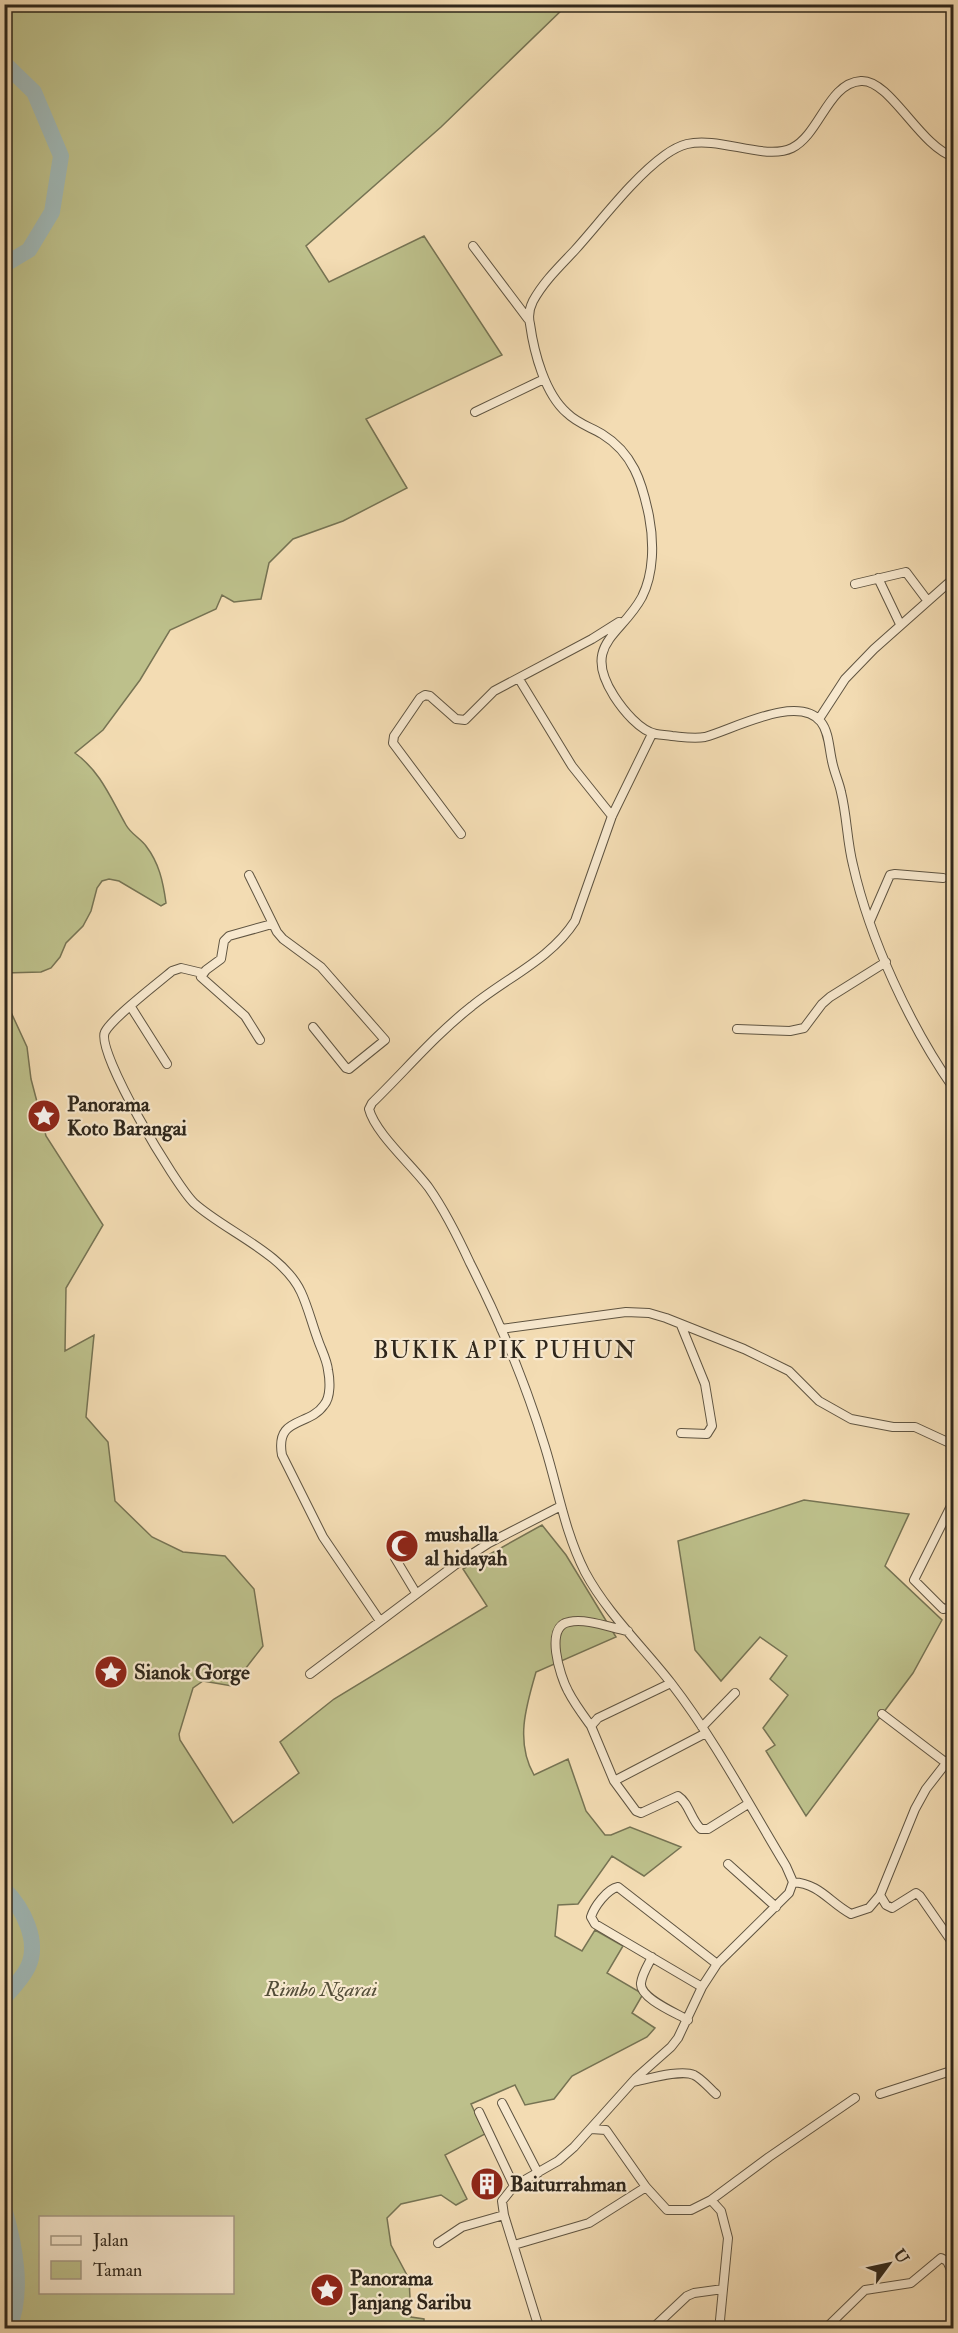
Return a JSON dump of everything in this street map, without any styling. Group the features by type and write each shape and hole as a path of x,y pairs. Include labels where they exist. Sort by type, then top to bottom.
{"street":[{"path":"954,157 943,154 927,140 897,103 884,92 870,82 859,81 847,85 833,98 806,139 785,151 769,151 712,142 682,145 654,164 550,276 533,301 528,313 544,379 553,398 567,414 618,444 636,470 650,520 652,542 647,583 641,598 608,639 602,652 605,678 614,697 629,716 652,734 703,737 738,724 792,711 811,714 819,719 827,734 841,792 851,861 870,921 886,962 925,1045 954,1089"},
{"path":"473,246 529,321"},
{"path":"475,412 544,379"},
{"path":"855,584 906,572 927,600"},
{"path":"878,578 900,624"},
{"path":"819,719 845,679 900,624 954,578"},
{"path":"461,834 393,743 394,736 420,698 425,695 430,696 456,719 465,720 494,691 592,639 628,617"},
{"path":"519,679 572,766 612,816"},
{"path":"539,2328 504,2215 502,2201 514,2186 558,2161 591,2130 633,2082 671,2047 688,2020 702,1987 717,1964 789,1893 793,1882 786,1866 704,1730 671,1683 628,1631 585,1572 561,1506 535,1417 501,1329 442,1208 428,1186 378,1127 369,1109 372,1103 454,1020 552,948 567,933 575,921 612,816 652,734"},
{"path":"249,875 272,924 283,939 321,966 385,1040 349,1069 314,1027"},
{"path":"870,921 890,875 943,878"},
{"path":"272,924 229,936 224,942 221,959 202,973 181,968 172,971 105,1030 104,1046 122,1088 178,1182 192,1200 208,1214 275,1261 300,1291 328,1369 329,1395 317,1412 288,1427 280,1444 282,1455 323,1536 381,1621"},
{"path":"737,1029 790,1031 804,1028 830,997 886,962"},
{"path":"202,973 201,977 204,982 245,1016 260,1040"},
{"path":"131,1007 167,1064"},
{"path":"501,1329 626,1312 649,1313 744,1349 789,1371 819,1401 850,1419 893,1427 915,1427 954,1444"},
{"path":"681,1325 705,1384 712,1426 707,1434 681,1433"},
{"path":"954,1500 914,1580 944,1610 950,1608 954,1602"},
{"path":"310,1674 416,1593 489,1544 561,1506"},
{"path":"395,1558 416,1593"},
{"path":"628,1631 582,1622 569,1622 561,1625 556,1631 555,1649 561,1677 568,1693 591,1726 614,1781 636,1811 640,1813 678,1796 682,1798 695,1824 701,1830 708,1829 748,1804"},
{"path":"591,1726 598,1718 671,1683"},
{"path":"614,1781 704,1730 735,1693"},
{"path":"882,1714 945,1762"},
{"path":"793,1882 807,1883 818,1889 851,1914 869,1908 880,1895 915,1809 926,1789 954,1752"},
{"path":"728,1864 776,1907"},
{"path":"702,1987 595,1924 592,1920 592,1912 614,1887 621,1888 717,1964"},
{"path":"880,1895 886,1905 892,1908 916,1893 954,1945"},
{"path":"652,1956 641,1982 641,1990 646,1997 688,2020"},
{"path":"880,2094 954,2070"},
{"path":"633,2082 679,2073 690,2074 696,2076 716,2094"},
{"path":"599,2121 646,2187 667,2210 691,2210 711,2200 855,2098"},
{"path":"502,2103 538,2173"},
{"path":"479,2112 514,2186"},
{"path":"591,2130 606,2130"},
{"path":"513,2245 589,2223 646,2187"},
{"path":"711,2200 721,2211 728,2238 720,2320 722,2328"},
{"path":"438,2242 462,2227 504,2215"},
{"path":"826,2328 865,2290 911,2283 940,2258 947,2261 954,2276"},
{"path":"653,2328 687,2296 723,2289"}],"green space":[{"path":"5,4 567,5 441,127 306,246 329,282 424,236 502,355 366,419 407,488 343,521 293,539 269,563 261,599 234,602 222,595 216,609 170,630 140,680 103,730 75,753 99,777 128,828 150,852 160,873 166,903 161,906 119,881 109,879 102,881 97,888 91,911 83,926 66,943 60,957 51,968 41,972 5,973"},
{"name":"Rimbo Ngarai","path":"4,997 27,1047 31,1079 46,1136 103,1225 66,1288 65,1351 94,1335 86,1417 108,1442 115,1501 152,1537 183,1552 225,1556 254,1589 263,1646 232,1686 203,1681 193,1688 179,1734 180,1740 233,1823 299,1773 280,1742 334,1699 487,1606 463,1569 542,1525 566,1555 616,1637 536,1672 524,1724 525,1750 534,1775 568,1759 586,1811 605,1835 611,1835 630,1827 681,1847 644,1876 612,1856 578,1904 558,1905 555,1936 582,1951 595,1930 623,1946 607,1973 643,1994 632,2013 655,2028 647,2037 572,2076 554,2099 525,2105 515,2085 471,2104 485,2134 445,2155 467,2199 456,2205 441,2195 401,2204 387,2218 391,2245 409,2279 411,2317 424,2319 424,2328 5,2328"},
{"path":"804,1500 909,1514 885,1566 942,1620 913,1673 806,1816 766,1751 775,1745 763,1728 788,1695 770,1679 787,1656 760,1637 721,1681 695,1650 678,1541"}],"waterway":[{"path":"4,63 34,92 61,156 52,212 29,250 4,265"},
{"path":"4,1889 28,1925 32,1947 28,1967 4,1998"},
{"path":"4,2208 12,2238 17,2284 14,2314 9,2328"}],"place":[{"name":"Panorama Koto Barangai","path":"44,1116"},
{"name":"mushalla al hidayah","path":"402,1546"},
{"name":"Sianok Gorge","path":"111,1672"},
{"name":"Baiturrahman","path":"487,2184"},
{"name":"Panorama Janjang Saribu","path":"327,2290"}],"district":[{"name":"BUKIK APIK PUHUN","path":"505,1350"}]}
